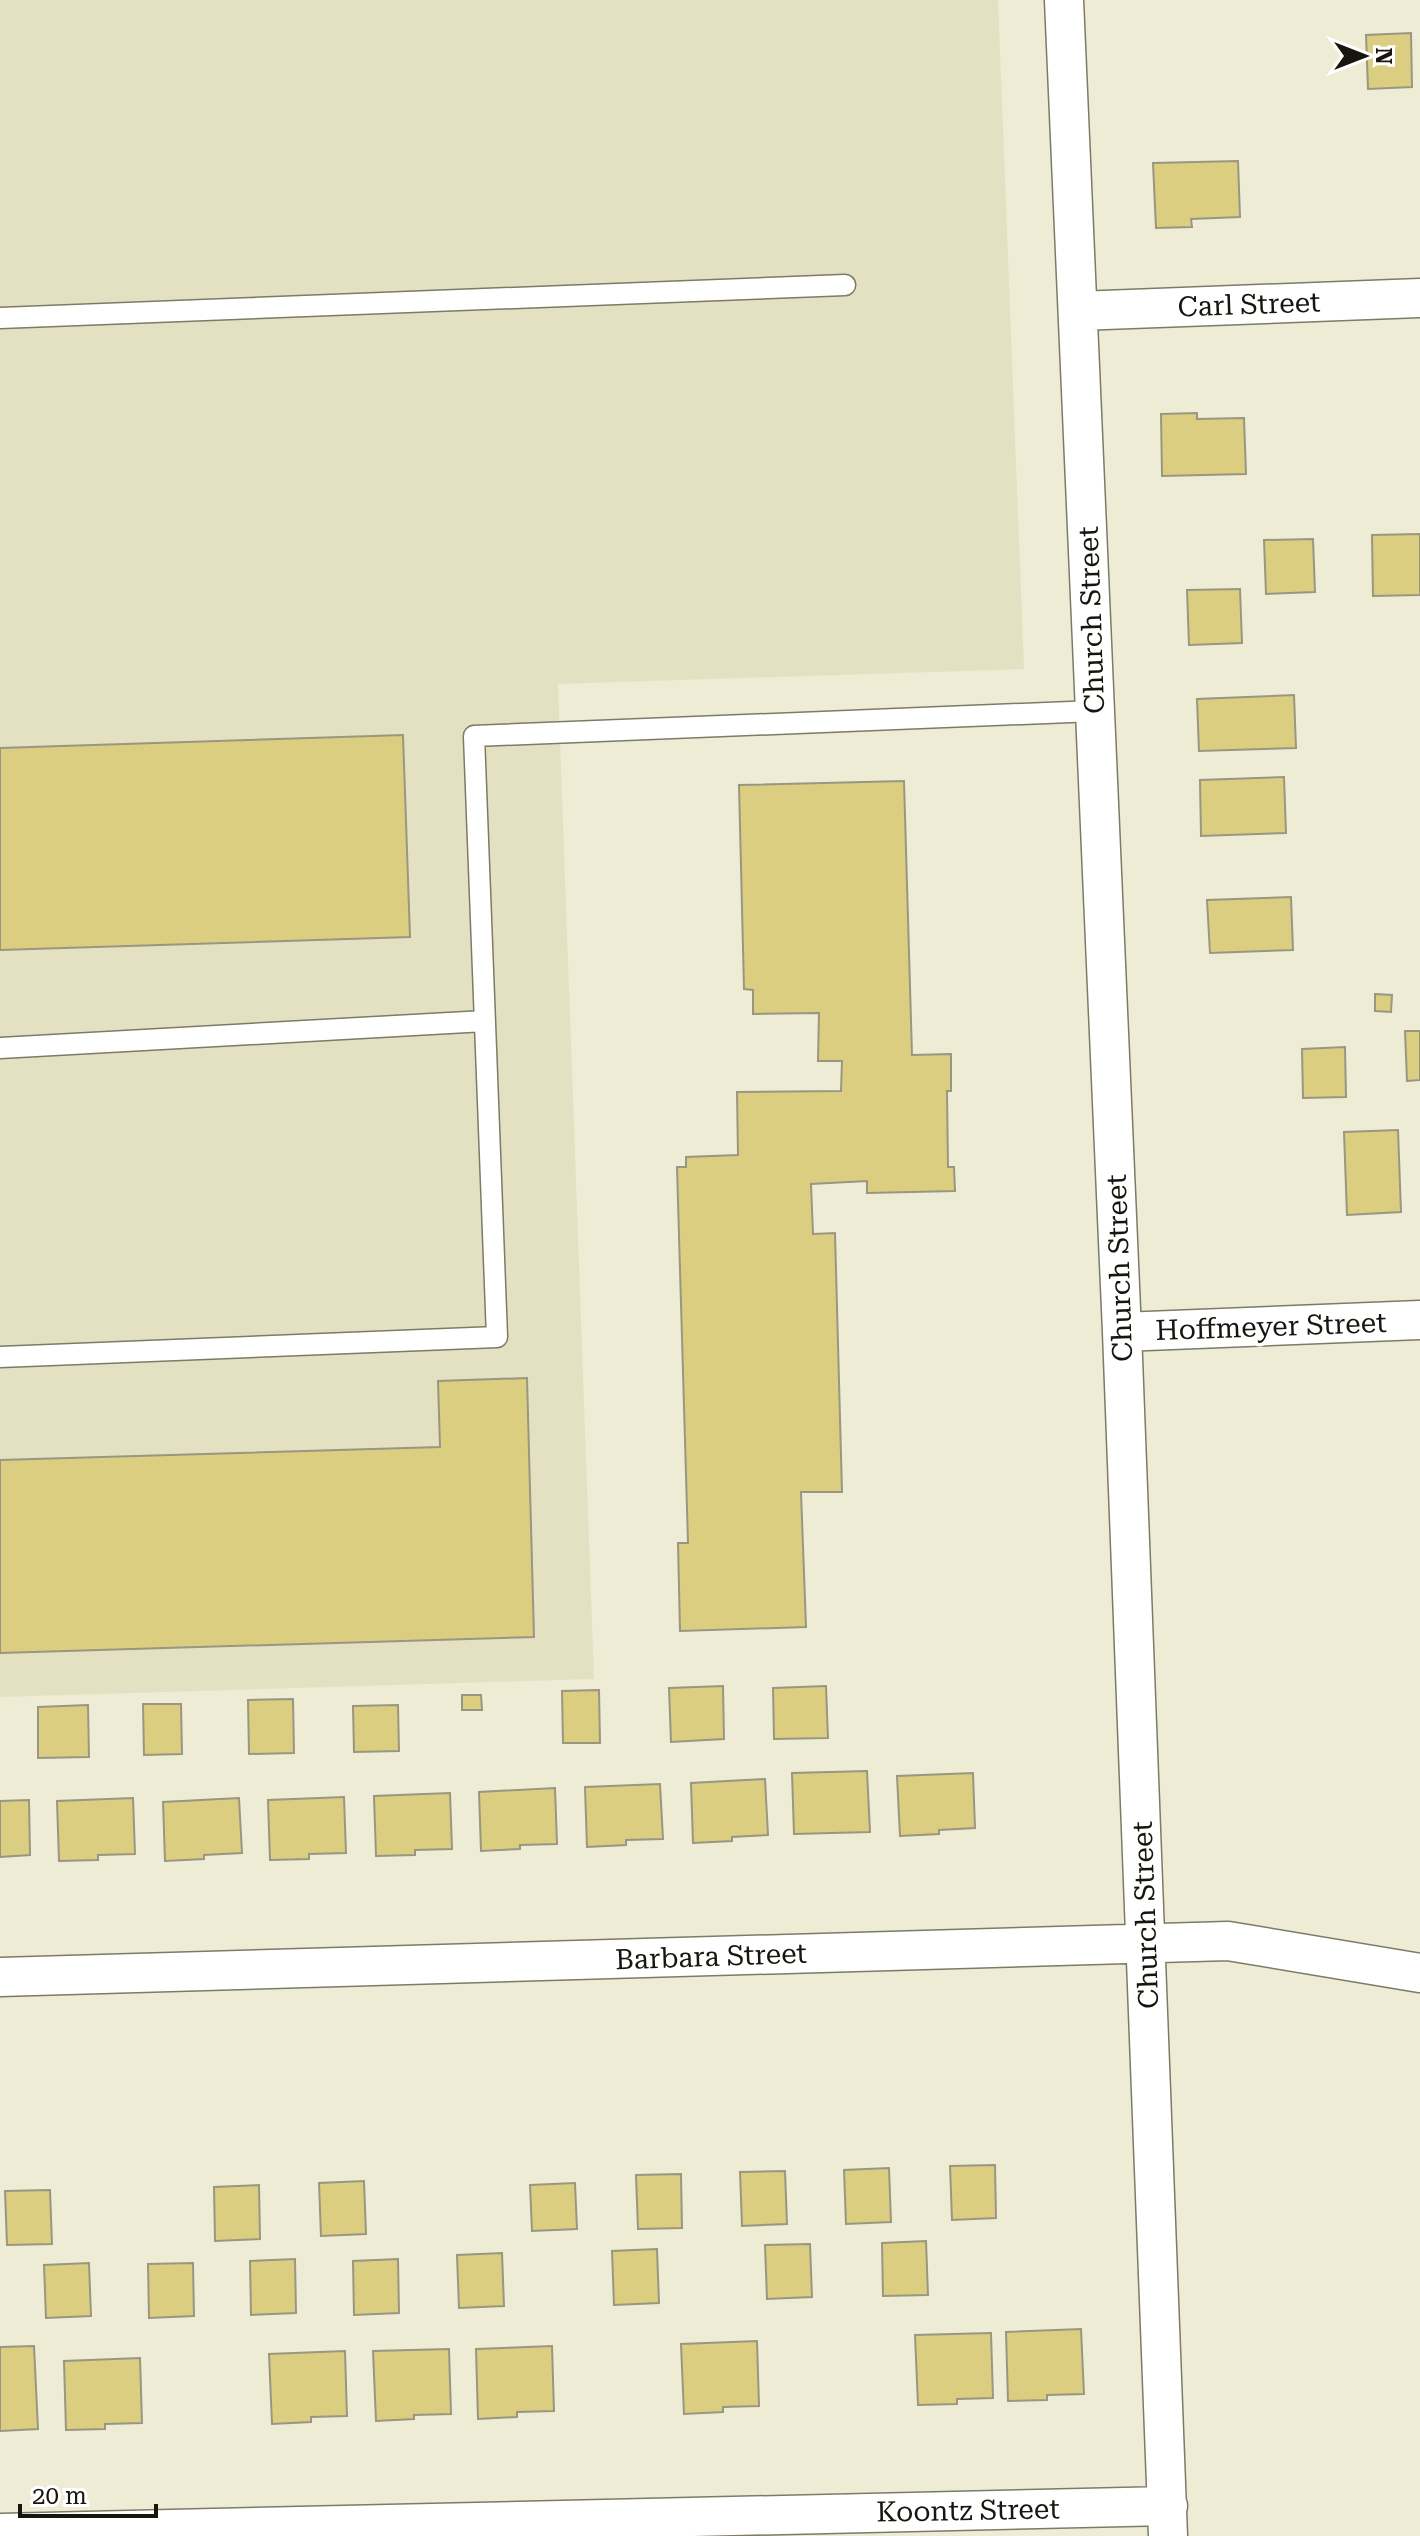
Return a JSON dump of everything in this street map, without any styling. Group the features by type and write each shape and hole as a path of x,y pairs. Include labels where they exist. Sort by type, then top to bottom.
{"street":[{"name":"Church Street","path":"1064,0 1122,1332 1168,2521"},
{"name":"Carl Street","path":"1078,311 1420,298"},
{"name":"Hoffmeyer Street","path":"1122,1332 1420,1320"},
{"name":"Barbara Street","path":"0,1977 1228,1941 1420,1973"},
{"name":"Koontz Street","path":"0,2533 1168,2521"}],"lane":[{"path":"0,318 845,285"},
{"path":"0,1357 497,1337 474,736 1095,711"},
{"path":"0,1048 485,1021"}],"shaded area":[{"path":"0,0 998,0 1024,669 558,684 594,1679 0,1697"}],"building":[{"path":"1411,33 1412,87 1368,89 1366,35"},
{"path":"1238,161 1240,217 1191,219 1192,227 1156,228 1153,163"},
{"path":"1197,413 1197,419 1244,418 1246,474 1162,476 1161,414"},
{"path":"1420,534 1420,595 1373,596 1372,535"},
{"path":"1313,539 1315,592 1266,594 1264,540"},
{"path":"1240,589 1242,643 1189,645 1187,590"},
{"path":"1294,695 1296,748 1199,751 1197,699"},
{"path":"403,735 410,937 0,950 0,748"},
{"path":"1284,777 1286,833 1201,836 1200,780"},
{"path":"904,781 912,1055 951,1054 951,1091 947,1091 948,1167 954,1167 955,1191 867,1193 867,1181 811,1184 813,1234 835,1233 842,1492 801,1492 806,1627 680,1631 678,1543 688,1543 677,1167 686,1167 686,1157 738,1155 737,1092 841,1091 842,1061 818,1061 819,1013 753,1014 753,990 744,989 739,785"},
{"path":"1291,897 1293,950 1210,953 1207,900"},
{"path":"1375,994 1392,995 1391,1012 1375,1011"},
{"path":"1405,1031 1420,1031 1420,1080 1407,1081"},
{"path":"1345,1047 1346,1097 1303,1098 1302,1049"},
{"path":"1398,1130 1401,1212 1347,1215 1344,1132"},
{"path":"527,1378 534,1637 0,1653 0,1460 440,1447 438,1381"},
{"path":"723,1686 724,1739 671,1742 669,1688"},
{"path":"826,1686 828,1738 774,1739 773,1688"},
{"path":"599,1690 600,1743 563,1743 562,1691"},
{"path":"462,1695 481,1695 482,1710 462,1710"},
{"path":"293,1699 294,1753 249,1754 248,1700"},
{"path":"143,1704 181,1704 182,1754 144,1755"},
{"path":"88,1705 89,1757 38,1758 38,1707"},
{"path":"398,1705 399,1751 354,1752 353,1706"},
{"path":"867,1771 870,1832 794,1834 792,1773"},
{"path":"973,1773 975,1828 900,1836 897,1776"},
{"path":"765,1779 768,1835 693,1843 691,1783"},
{"path":"660,1784 663,1839 626,1840 626,1845 587,1847 585,1787"},
{"path":"555,1788 557,1844 481,1851 479,1792"},
{"path":"450,1793 452,1849 415,1850 415,1855 376,1856 374,1796"},
{"path":"344,1797 346,1853 309,1854 309,1859 270,1860 268,1800"},
{"path":"133,1798 135,1854 98,1855 98,1860 59,1861 57,1801"},
{"path":"239,1798 242,1853 165,1861 163,1802"},
{"path":"29,1800 30,1855 0,1857 0,1801"},
{"path":"995,2165 996,2218 952,2220 950,2166"},
{"path":"889,2168 891,2222 846,2224 844,2170"},
{"path":"785,2171 787,2224 742,2226 740,2172"},
{"path":"681,2174 682,2228 638,2229 636,2175"},
{"path":"364,2181 366,2234 321,2236 319,2183"},
{"path":"575,2183 577,2229 532,2231 530,2185"},
{"path":"259,2185 260,2239 215,2241 214,2187"},
{"path":"50,2190 52,2244 7,2245 5,2191"},
{"path":"926,2241 928,2295 883,2296 882,2243"},
{"path":"810,2244 812,2297 767,2299 765,2245"},
{"path":"657,2249 659,2303 614,2305 612,2251"},
{"path":"502,2253 504,2306 459,2308 457,2255"},
{"path":"295,2259 296,2313 251,2315 250,2261"},
{"path":"398,2259 399,2313 354,2315 353,2261"},
{"path":"89,2263 91,2316 46,2318 44,2265"},
{"path":"193,2263 194,2316 149,2318 148,2264"},
{"path":"1081,2329 1084,2394 1047,2395 1047,2400 1008,2401 1006,2332"},
{"path":"991,2333 993,2398 957,2399 957,2404 918,2405 915,2335"},
{"path":"757,2341 759,2406 723,2407 723,2412 684,2414 681,2344"},
{"path":"34,2346 38,2429 0,2431 0,2347"},
{"path":"552,2346 554,2411 517,2412 517,2417 478,2419 476,2349"},
{"path":"449,2349 451,2414 414,2415 414,2419 376,2421 373,2351"},
{"path":"345,2351 347,2416 311,2417 311,2422 272,2424 269,2354"},
{"path":"140,2358 142,2423 105,2424 105,2429 66,2430 64,2361"}]}
